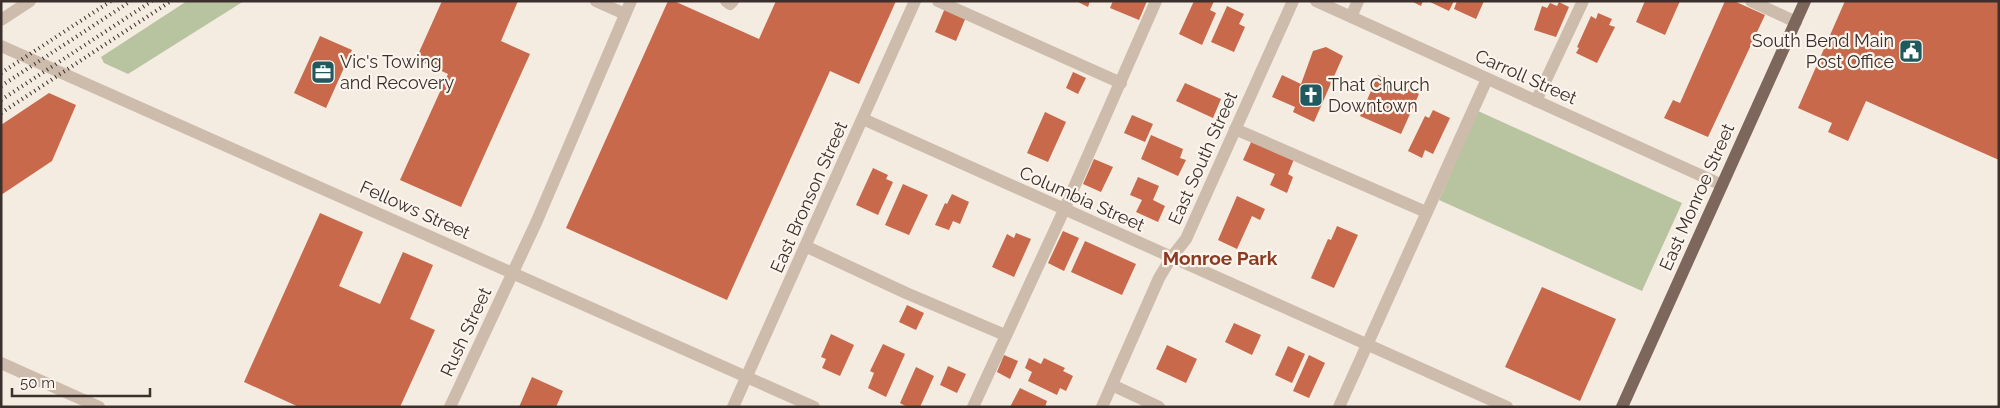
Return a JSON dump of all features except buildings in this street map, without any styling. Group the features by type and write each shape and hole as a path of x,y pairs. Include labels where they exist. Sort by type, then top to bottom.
{"main road":[{"name":"East Monroe Street","path":"1622,407 1805,1"}],"street":[{"path":"1,20 30,1"},
{"path":"596,1 625,14"},
{"name":"Rush Street","path":"450,407 513,273 631,1"},
{"path":"726,1 730,4 734,1"},
{"name":"East Bronson Street","path":"733,407 915,1"},
{"path":"938,1 1120,83"},
{"path":"973,407 1064,210 1156,1"},
{"name":"East South Street","path":"1102,407 1171,258 1186,239 1293,1"},
{"name":"Carroll Street","path":"1316,1 1722,185"},
{"path":"1351,17 1358,1"},
{"path":"1536,101 1583,1"},
{"path":"1750,1 1796,22"},
{"name":"Fellows Street","path":"1,46 814,407"},
{"path":"1338,407 1487,79"},
{"name":"Columbia Street","path":"863,119 1507,407"},
{"path":"1235,129 1426,212"},
{"path":"805,246 906,293 1005,335"},
{"path":"1,363 99,407"},
{"path":"1112,386 1159,407"}],"green space":[{"path":"187,1 244,1 128,74 104,63 101,57"},
{"path":"1478,111 1682,203 1642,291 1439,200"}],"railway":[{"path":"1,73 111,1"},
{"path":"1,86 131,1"},
{"path":"1,100 152,1"},
{"path":"1,113 171,1"}],"place":[{"name":"South Bend Main Post Office","path":"1911,51"},
{"name":"Vic's Towing and Recovery","path":"323,72"},
{"name":"That Church Downtown","path":"1311,95"}],"district":[{"name":"Monroe Park","path":"1220,258"}]}
